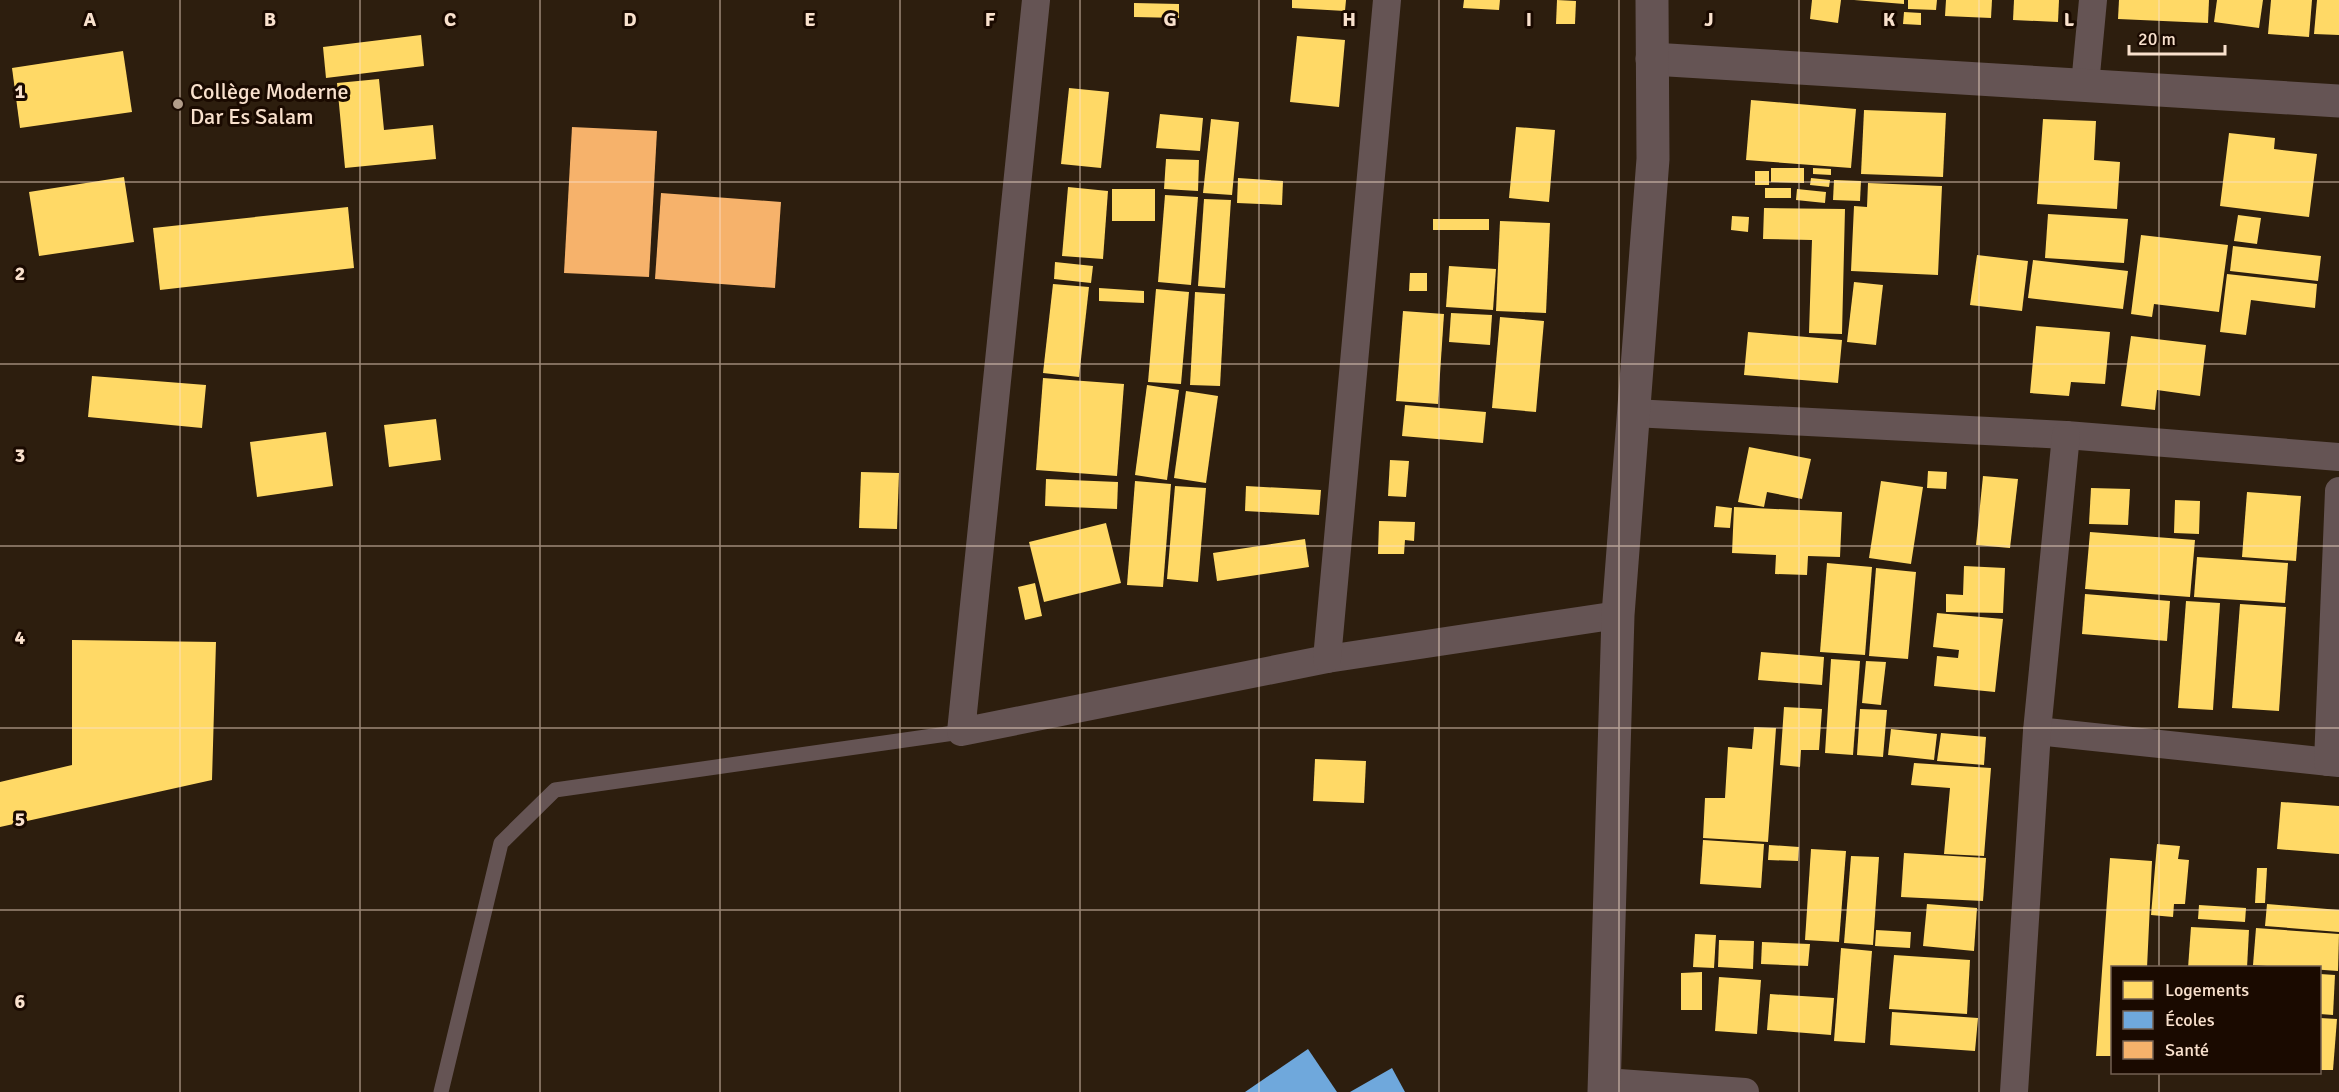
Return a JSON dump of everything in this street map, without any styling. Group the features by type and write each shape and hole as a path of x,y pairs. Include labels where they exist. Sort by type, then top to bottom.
{"street":[{"path":"1036,0 961,732 1327,659 1618,615"},
{"path":"1327,659 1387,0"},
{"path":"1652,0 1653,159 1618,615 1604,1087 1745,1092"},
{"path":"2085,85 2093,0"},
{"path":"1652,59 2339,101"},
{"path":"1633,413 2066,435 2339,457"},
{"path":"2014,1092 2037,731 2066,435"},
{"path":"2037,731 2333,762 2339,491"}],"lane":[{"path":"441,1092 501,843 555,790 961,732"}],"building: Logements":[{"path":"1292,0 1346,0 1345,11 1292,8"},
{"path":"1464,0 1500,0 1499,10 1463,8"},
{"path":"1557,0 1576,1 1575,24 1556,24"},
{"path":"1812,0 1841,0 1838,23 1810,19"},
{"path":"1854,0 1904,0 1904,4"},
{"path":"1908,0 1937,0 1936,10 1908,9"},
{"path":"1946,0 1992,0 1991,18 1945,16"},
{"path":"2014,0 2059,0 2058,22 2013,20"},
{"path":"2119,0 2209,0 2208,23 2118,19"},
{"path":"2217,0 2263,0 2259,28 2214,22"},
{"path":"2271,0 2312,0 2309,37 2268,34"},
{"path":"2317,0 2339,0 2339,35 2314,34"},
{"path":"1134,3 1179,4 1179,18 1134,17"},
{"path":"1904,12 1921,13 1921,25 1903,24"},
{"path":"421,35 424,66 326,78 323,47"},
{"path":"1297,36 1345,40 1339,107 1290,102"},
{"path":"123,51 132,112 20,128 12,68"},
{"path":"379,79 384,130 433,125 436,159 345,168 337,83"},
{"path":"1069,88 1109,92 1101,168 1061,164"},
{"path":"1751,100 1856,109 1851,168 1746,160"},
{"path":"1864,110 1946,113 1943,177 1861,174"},
{"path":"1160,114 1203,118 1200,151 1156,148"},
{"path":"1211,119 1239,122 1232,195 1203,193"},
{"path":"2043,119 2096,121 2094,160 2120,162 2117,209 2037,204"},
{"path":"1516,127 1555,130 1549,202 1509,198"},
{"path":"2229,133 2275,138 2274,149 2317,154 2309,217 2220,206"},
{"path":"1166,159 1199,160 1198,191 1164,189"},
{"path":"1771,168 1804,168 1804,183 1771,182"},
{"path":"1813,168 1831,169 1831,175 1813,174"},
{"path":"1755,171 1769,171 1769,185 1755,185"},
{"path":"124,177 134,242 39,256 29,192"},
{"path":"1238,178 1283,181 1282,205 1237,203"},
{"path":"1811,178 1830,180 1829,187 1810,185"},
{"path":"1834,180 1861,181 1860,201 1833,200"},
{"path":"1868,183 1942,186 1938,275 1851,271 1854,206 1867,207"},
{"path":"1068,187 1108,191 1103,259 1062,256"},
{"path":"1765,188 1791,188 1791,198 1765,198"},
{"path":"1112,189 1155,189 1155,221 1112,221"},
{"path":"1797,189 1826,192 1825,203 1796,200"},
{"path":"1165,195 1198,197 1191,285 1158,282"},
{"path":"1204,199 1231,200 1225,288 1198,286"},
{"path":"348,207 354,268 160,290 153,228"},
{"path":"1764,208 1845,209 1842,334 1809,333 1812,240 1763,239"},
{"path":"2048,214 2128,219 2124,263 2045,258"},
{"path":"2238,215 2261,218 2257,244 2234,241"},
{"path":"1732,216 1749,217 1748,232 1731,230"},
{"path":"1433,219 1489,219 1489,230 1433,230"},
{"path":"1500,221 1550,223 1546,313 1496,311"},
{"path":"2141,235 2228,245 2219,312 2154,304 2152,317 2131,314"},
{"path":"2233,246 2321,256 2318,281 2230,271"},
{"path":"1977,255 2028,261 2022,311 1970,305"},
{"path":"2033,260 2128,271 2123,309 2028,298"},
{"path":"1055,262 1093,266 1091,283 1054,279"},
{"path":"1449,266 1496,269 1493,310 1446,307"},
{"path":"1410,273 1427,273 1427,291 1409,291"},
{"path":"2227,274 2317,284 2315,308 2251,300 2246,335 2220,332"},
{"path":"1854,282 1883,285 1876,345 1847,342"},
{"path":"1053,284 1089,287 1079,377 1043,373"},
{"path":"1099,288 1144,291 1144,303 1099,301"},
{"path":"1156,289 1189,292 1181,384 1148,382"},
{"path":"1195,292 1225,294 1220,386 1190,385"},
{"path":"1403,311 1444,314 1438,404 1396,401"},
{"path":"1451,313 1492,315 1490,345 1449,342"},
{"path":"1500,317 1544,321 1536,412 1492,408"},
{"path":"2036,326 2110,332 2105,384 2071,382 2069,396 2030,393"},
{"path":"1748,332 1842,340 1838,383 1744,375"},
{"path":"2131,336 2206,345 2200,396 2157,390 2155,410 2121,406"},
{"path":"92,376 206,385 202,428 88,417"},
{"path":"1043,378 1124,384 1117,476 1036,470"},
{"path":"1147,385 1179,390 1167,480 1135,475"},
{"path":"1186,391 1218,396 1206,483 1174,478"},
{"path":"1405,405 1486,412 1483,443 1402,436"},
{"path":"436,419 441,460 389,467 384,425"},
{"path":"326,432 333,486 257,497 250,442"},
{"path":"1749,447 1811,459 1802,499 1767,492 1764,507 1738,502"},
{"path":"1390,460 1409,461 1406,497 1388,496"},
{"path":"1928,471 1947,472 1946,489 1927,488"},
{"path":"861,472 899,473 897,529 859,528"},
{"path":"1983,476 2018,479 2010,548 1976,545"},
{"path":"1046,479 1118,482 1117,509 1045,506"},
{"path":"1135,481 1171,484 1163,587 1127,585"},
{"path":"1881,481 1923,487 1911,564 1869,558"},
{"path":"1175,486 1206,488 1198,582 1167,579"},
{"path":"1246,486 1321,490 1319,515 1245,511"},
{"path":"2091,488 2130,489 2128,525 2089,524"},
{"path":"2247,492 2301,496 2296,561 2242,557"},
{"path":"2175,500 2200,501 2199,534 2174,533"},
{"path":"1716,506 1732,508 1730,528 1714,527"},
{"path":"1734,507 1842,512 1840,557 1808,556 1807,575 1775,574 1776,555 1732,553"},
{"path":"1379,521 1415,522 1414,541 1405,540 1404,554 1378,554"},
{"path":"1106,523 1121,583 1044,602 1029,542"},
{"path":"2090,532 2195,540 2190,597 2085,589"},
{"path":"1305,539 1309,567 1217,581 1213,553"},
{"path":"2197,557 2288,563 2285,603 2194,597"},
{"path":"1827,563 1872,567 1865,655 1820,652"},
{"path":"1964,566 2005,568 2003,613 1946,612 1946,594 1963,595"},
{"path":"1876,568 1916,572 1908,659 1869,656"},
{"path":"1035,583 1042,616 1025,620 1018,587"},
{"path":"2085,594 2170,601 2167,641 2082,634"},
{"path":"2186,601 2220,603 2213,710 2178,708"},
{"path":"2240,604 2286,607 2279,711 2232,708"},
{"path":"1937,613 2003,619 1995,692 1934,686 1937,656 1958,658 1959,650 1933,647"},
{"path":"72,640 216,642 212,780 0,827 0,782 72,765"},
{"path":"1761,652 1824,657 1822,685 1758,680"},
{"path":"1831,659 1860,661 1853,755 1825,753"},
{"path":"1866,661 1886,662 1881,705 1862,703"},
{"path":"1784,707 1822,709 1819,750 1801,750 1800,767 1780,765"},
{"path":"1860,709 1887,710 1883,757 1857,755"},
{"path":"1754,727 1776,728 1768,842 1703,838 1705,798 1725,798 1728,747 1752,749"},
{"path":"1891,729 1937,734 1934,760 1888,755"},
{"path":"1941,733 1986,737 1984,765 1937,761"},
{"path":"1315,759 1366,761 1364,803 1313,801"},
{"path":"1914,763 1991,768 1984,856 1944,854 1950,788 1911,785"},
{"path":"2281,802 2339,806 2339,854 2277,849"},
{"path":"1703,840 1764,844 1761,888 1700,884"},
{"path":"2157,844 2180,846 2178,859 2189,860 2185,904 2174,904 2173,917 2151,915"},
{"path":"1769,845 1799,847 1798,861 1768,860"},
{"path":"1811,849 1846,851 1839,942 1805,940"},
{"path":"1904,853 1986,858 1983,901 1901,897"},
{"path":"1851,856 1879,857 1873,945 1844,943"},
{"path":"2110,858 2152,861 2147,966 2111,966 2111,1056 2096,1056"},
{"path":"2257,868 2267,868 2265,903 2255,903"},
{"path":"1927,904 1977,908 1974,951 1923,946"},
{"path":"2267,904 2339,910 2339,932 2265,926"},
{"path":"2199,905 2246,908 2245,922 2198,919"},
{"path":"2191,927 2249,930 2247,966 2188,966"},
{"path":"2256,928 2339,934 2338,971 2321,970 2321,966 2253,965"},
{"path":"1876,930 1911,932 1910,948 1875,946"},
{"path":"1695,934 1716,935 1714,968 1693,967"},
{"path":"1719,940 1754,941 1753,969 1718,967"},
{"path":"1762,942 1810,944 1808,966 1761,964"},
{"path":"1841,948 1872,951 1865,1043 1834,1041"},
{"path":"1894,955 1970,960 1967,1014 1889,1009"},
{"path":"1702,972 1702,1010 1681,1010 1681,973"},
{"path":"2321,974 2335,975 2333,1015 2321,1014"},
{"path":"1719,977 1761,980 1757,1034 1715,1031"},
{"path":"1770,994 1834,998 1831,1035 1767,1030"},
{"path":"1892,1012 1978,1018 1975,1051 1890,1045"},
{"path":"2321,1018 2337,1019 2333,1070 2321,1070"}],"building: Écoles":[{"path":"1308,1049 1337,1092 1245,1092"},
{"path":"1392,1068 1405,1092 1350,1092"}],"building: Santé":[{"path":"572,127 657,131 649,277 564,273"},
{"path":"661,193 781,202 775,288 655,279"}],"place":[{"name":"Collège Moderne Dar Es Salam","path":"178,104"}]}
